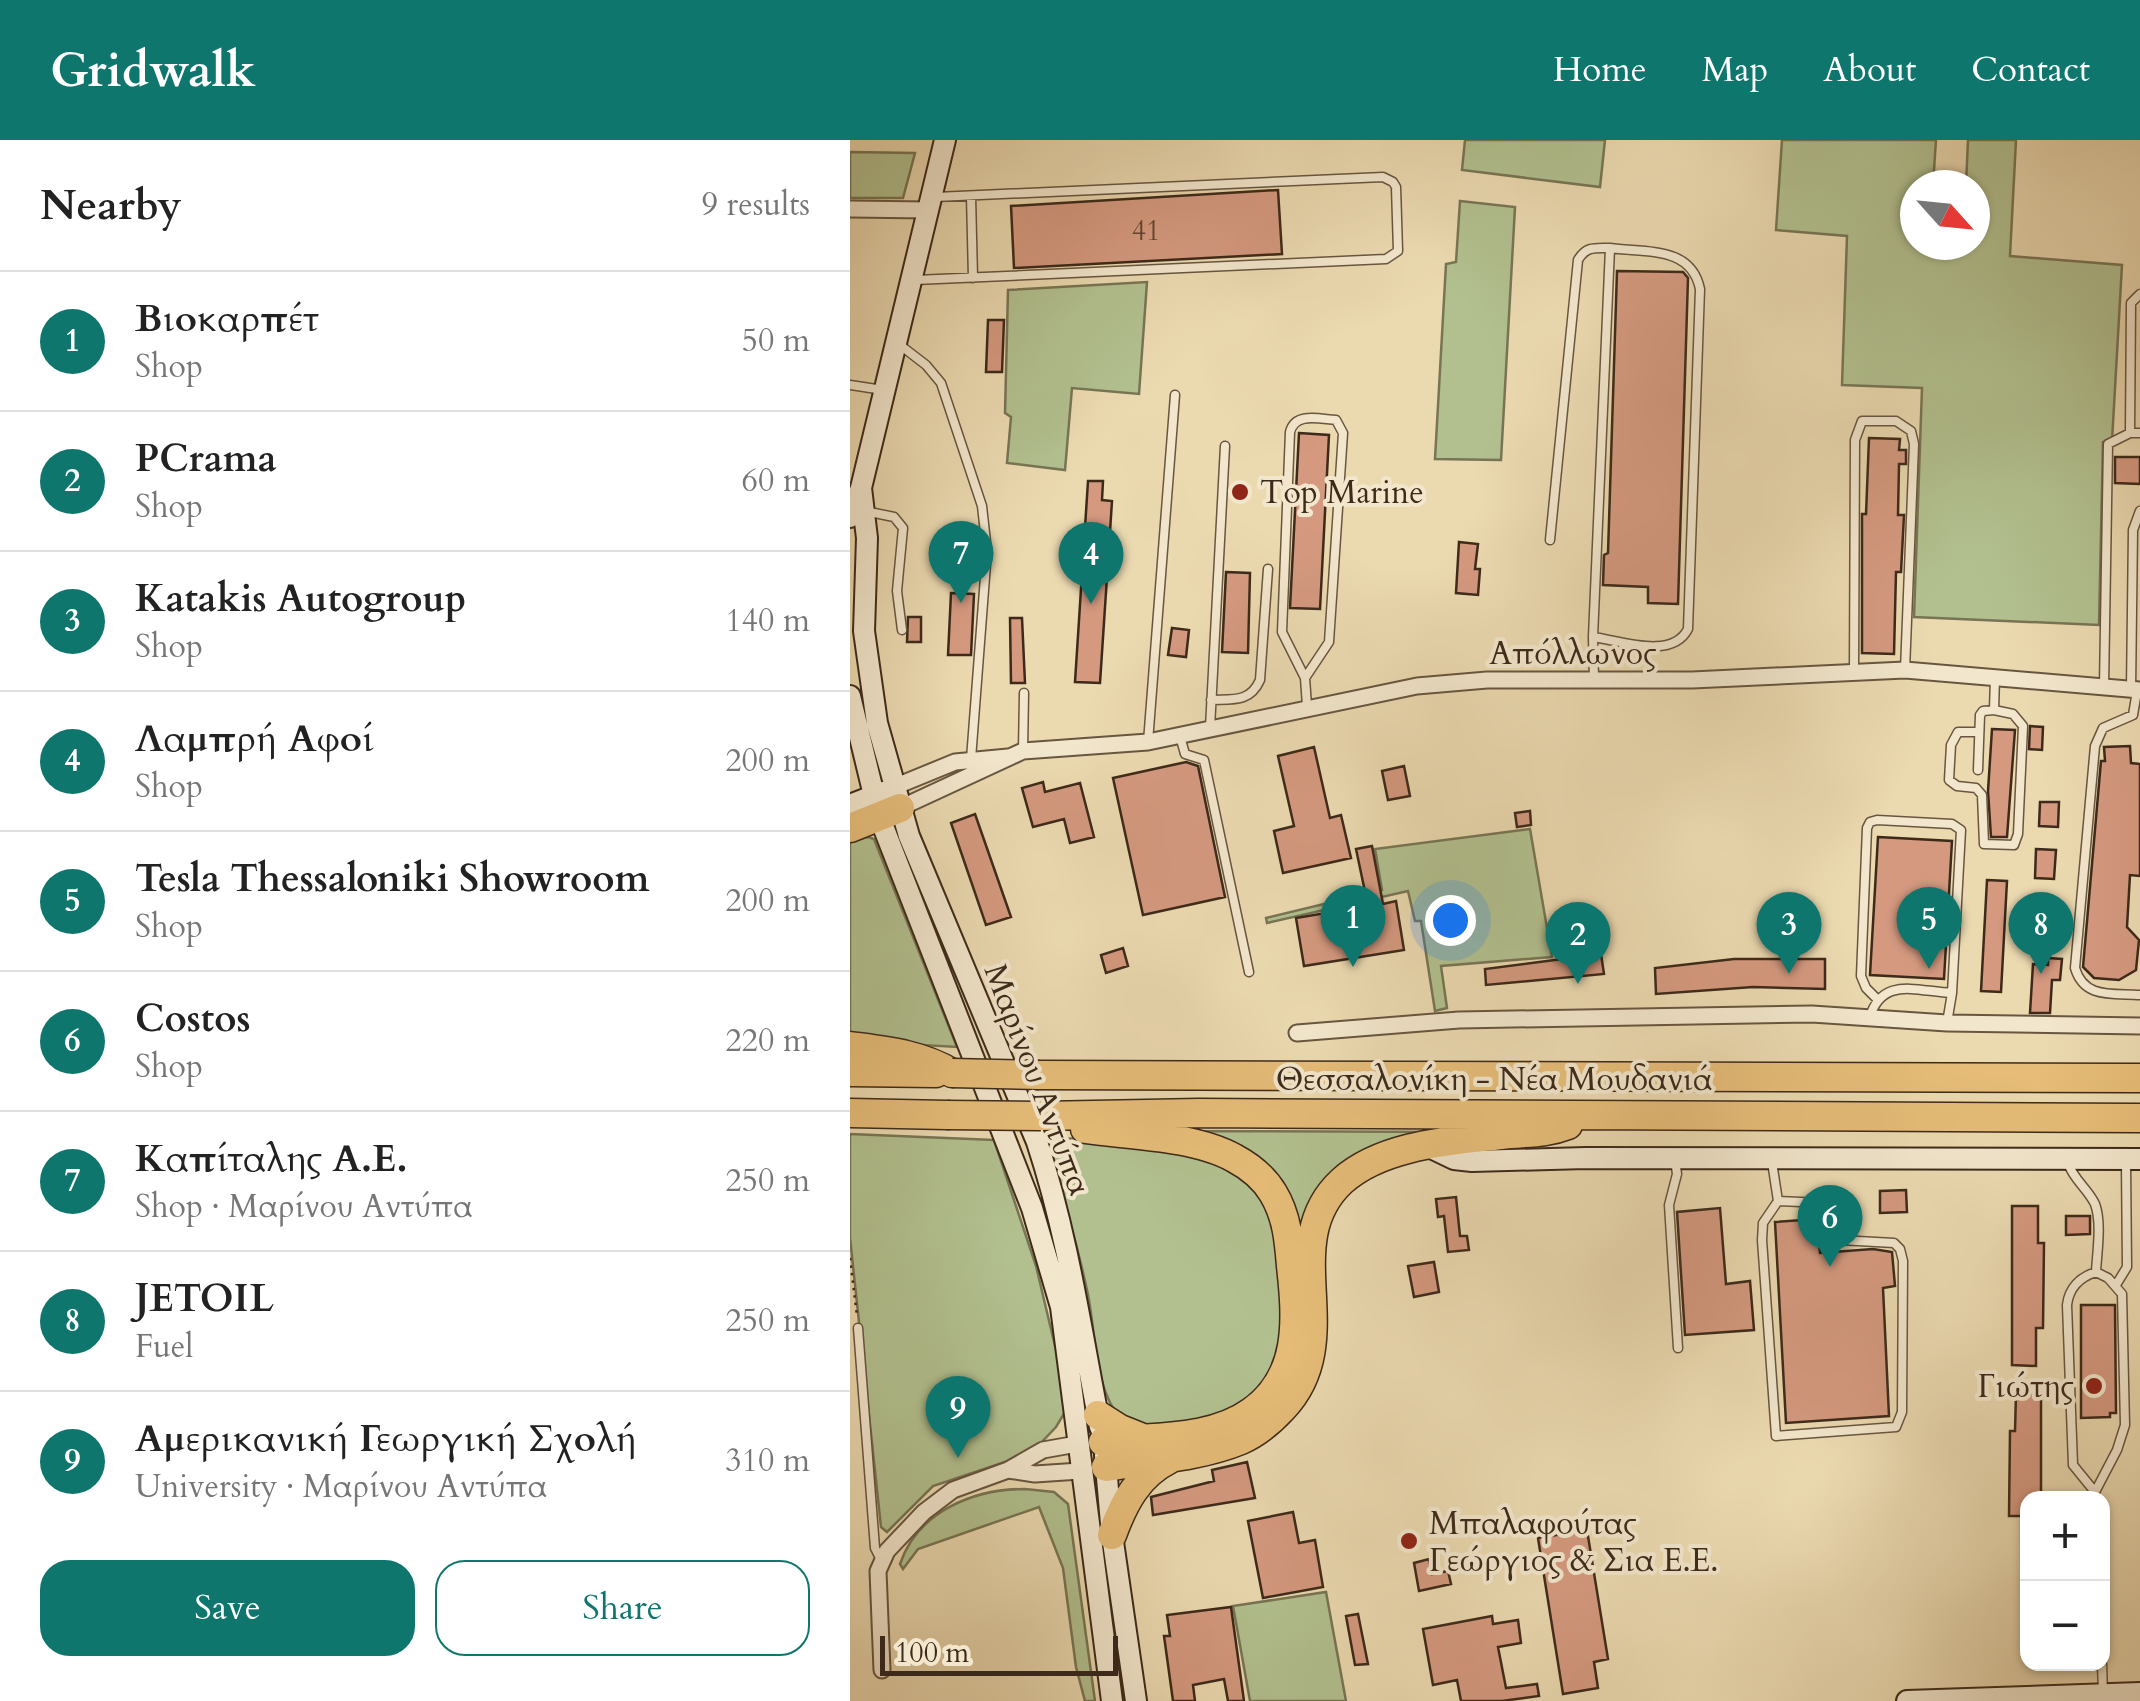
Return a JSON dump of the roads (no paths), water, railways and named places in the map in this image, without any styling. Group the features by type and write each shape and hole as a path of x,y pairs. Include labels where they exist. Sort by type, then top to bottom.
{"highway":[{"path":"850,828 887,802"},
{"path":"850,1046 924,1059 952,1073"},
{"name":"Θεσσαλονίκη - Νέα Μουδανιά","path":"850,1072 2140,1078"},
{"name":"Θεσσαλονίκη - Νέα Μουδανιά","path":"850,1112 1040,1116 1199,1113 2140,1118"},
{"path":"1112,1534 1122,1507 1157,1465 1244,1439 1290,1402 1307,1370 1314,1344 1310,1266 1322,1207 1330,1194 1360,1167 1427,1146 1548,1133 1592,1115"},
{"path":"1040,1116 1057,1125 1158,1139 1226,1154 1262,1178 1284,1216 1296,1327 1292,1352 1279,1382 1256,1409 1227,1426 1142,1437 1129,1434 1093,1448"},
{"path":"1093,1448 1178,1456"}],"main road":[{"name":"Μαρίνου Αντύπα","path":"944,140 861,488 857,514 867,538 864,631 887,802 929,886 1030,1126 1050,1182 1074,1273 1093,1448 1112,1701"},
{"name":"Μαρίνου Αντύπα","path":"850,696 1047,1255 1112,1534 1136,1701"},
{"path":"850,805 887,802"},
{"path":"1427,1146 1454,1159 1472,1161 2133,1159"},
{"path":"1907,1701 2140,1693"}],"street":[{"path":"850,209 929,203"},
{"name":"Απόλλωνος","path":"887,802 922,773 971,759 1148,742 1417,686 1487,680 1692,680 1905,670 2136,690"},
{"path":"887,802 1017,754"},
{"path":"1297,1033 1459,1020 1812,1014 1946,1023 2140,1026"},
{"path":"882,1670 878,1583 881,1560 910,1526 953,1490 1008,1470 1044,1450 1093,1448"},
{"path":"1008,1470 1036,1474 1093,1448"}],"lane":[{"path":"912,280 1386,259 1395,256 1398,246 1396,187 1383,178 972,196 929,203"},
{"path":"972,196 972,278"},
{"path":"1550,540 1578,260 1591,248 1679,257 1697,273 1700,289 1690,615 1683,639 1666,647 1593,637"},
{"path":"1594,680 1610,248"},
{"path":"2104,688 2108,444 2135,433 2131,303 2140,294"},
{"path":"897,342 926,364 941,383 986,521 971,759"},
{"path":"850,385 883,390"},
{"path":"1148,742 1175,395"},
{"path":"1306,678 1329,642 1343,433 1336,420 1298,419 1290,432 1282,632 1306,678 1307,706"},
{"path":"1854,671 1855,440 1862,422 1879,421 1896,421 1905,426 1911,431 1914,444 1905,670"},
{"path":"1210,728 1225,446"},
{"path":"2140,511 2133,530 2133,714 2103,728 2094,746 2074,968 2083,988 2091,992 2140,995"},
{"path":"857,514 894,516 903,528 898,588 902,630"},
{"path":"1211,700 1250,696 1260,680 1268,569"},
{"path":"1994,710 1995,677"},
{"path":"1017,754 1024,693"},
{"path":"1978,770 1981,712 2014,714 2024,726 2018,834 2014,845 1984,844 1982,794 1976,788 1956,786 1949,780 1953,739 1958,732 1979,732"},
{"path":"1180,736 1185,754 1202,758 1204,763 1249,972"},
{"path":"1876,998 1861,976 1867,828 1876,820 1952,824 1961,830 1952,993 1946,1023"},
{"path":"1869,1020 1876,998 1890,990 1952,993"},
{"path":"2066,1157 2071,1174 2094,1201 2097,1211 2096,1272"},
{"path":"1772,1159 1778,1201"},
{"path":"2116,1285 2128,1268 2133,1159"},
{"path":"1675,1160 1677,1174 1668,1204 1678,1348"},
{"path":"1778,1201 1823,1203 1840,1240 1894,1243 1900,1249 1902,1412 1896,1427 1776,1436 1762,1240 1766,1214 1778,1201"},
{"path":"2096,1272 2122,1294 2124,1425 2118,1450 2097,1491"},
{"path":"2092,1491 2073,1465 2066,1305 2072,1288 2096,1272"},
{"path":"858,1328 875,1548 881,1560"},
{"path":"2102,1671 2104,1693"}],"place":[{"name":"Top Marine","path":"1240,492"},
{"name":"Καπίταλης Α.Ε.","path":"961,603"},
{"name":"Λαμπρή Αφοί","path":"1091,604"},
{"name":"Βιοκαρπέτ","path":"1353,967"},
{"name":"Tesla Thessaloniki Showroom","path":"1929,969"},
{"name":"Katakis Autogroup","path":"1789,974"},
{"name":"JETOIL","path":"2041,974"},
{"name":"PCrama","path":"1578,984"},
{"name":"Costos","path":"1830,1267"},
{"name":"Γιώτης","path":"2094,1386"},
{"name":"Αμερικανική Γεωργική Σχολή","path":"958,1458"},
{"name":"Μπαλαφούτας Γεώργιος & Σια Ε.Ε.","path":"1409,1541"}]}
